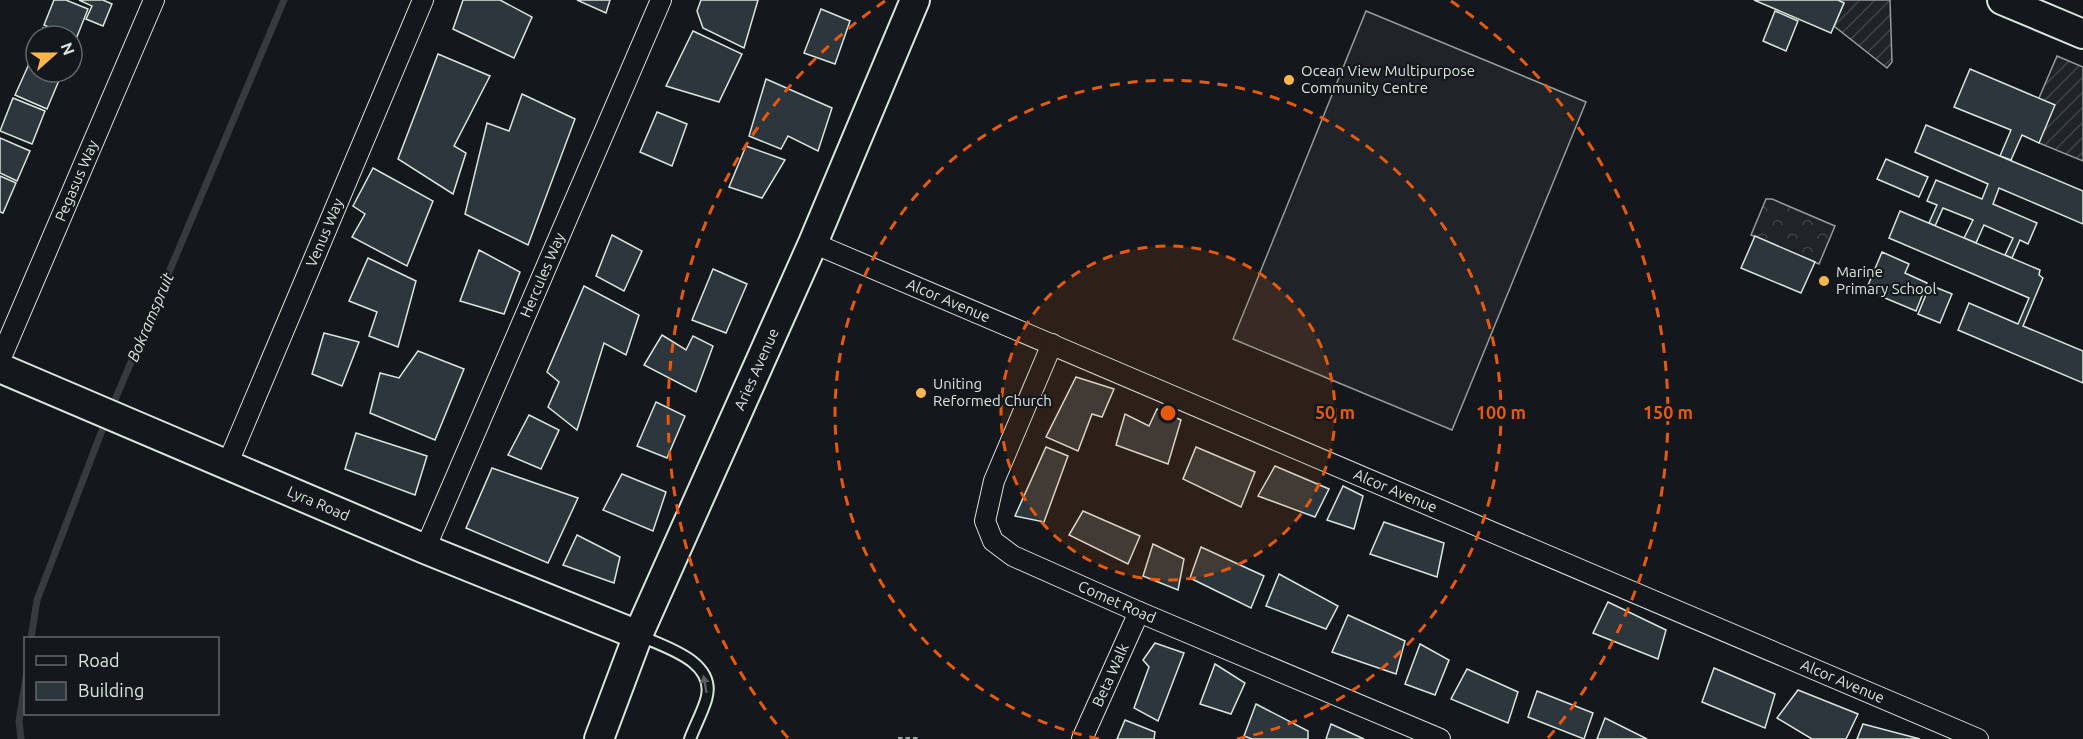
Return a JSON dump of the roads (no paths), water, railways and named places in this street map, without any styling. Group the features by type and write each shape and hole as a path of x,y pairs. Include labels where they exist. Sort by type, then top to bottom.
{"street":[{"name":"Pegasus Way","path":"0,360 154,0"},
{"name":"Venus Way","path":"227,465 423,0"},
{"name":"Hercules Way","path":"425,549 661,0"},
{"name":"Aries Avenue","path":"599,739 638,635 813,243 915,0"},
{"path":"2002,0 2083,34"},
{"name":"Alcor Avenue","path":"813,243 1978,739"},
{"name":"Comet Road","path":"1052,344 994,482 985,521 988,533 1002,550 1139,612 1440,739"},
{"name":"Lyra Road","path":"0,368 425,549 638,635"},
{"name":"Beta Walk","path":"1082,739 1139,612"}],"lane":[{"path":"638,635 688,657 704,675 708,688 707,698 690,739"}],"waterway":[{"name":"Bokramspruit","path":"112,407 284,0"},
{"name":"Bokramspruit","path":"31,637 37,600 106,420"},
{"name":"Bokramspruit","path":"21,739 19,721 24,690"}],"place":[{"name":"Ocean View Multipurpose Community Centre","path":"1289,80"},
{"name":"Marine Primary School","path":"1824,281"},
{"name":"Uniting Reformed Church","path":"921,393"}]}
